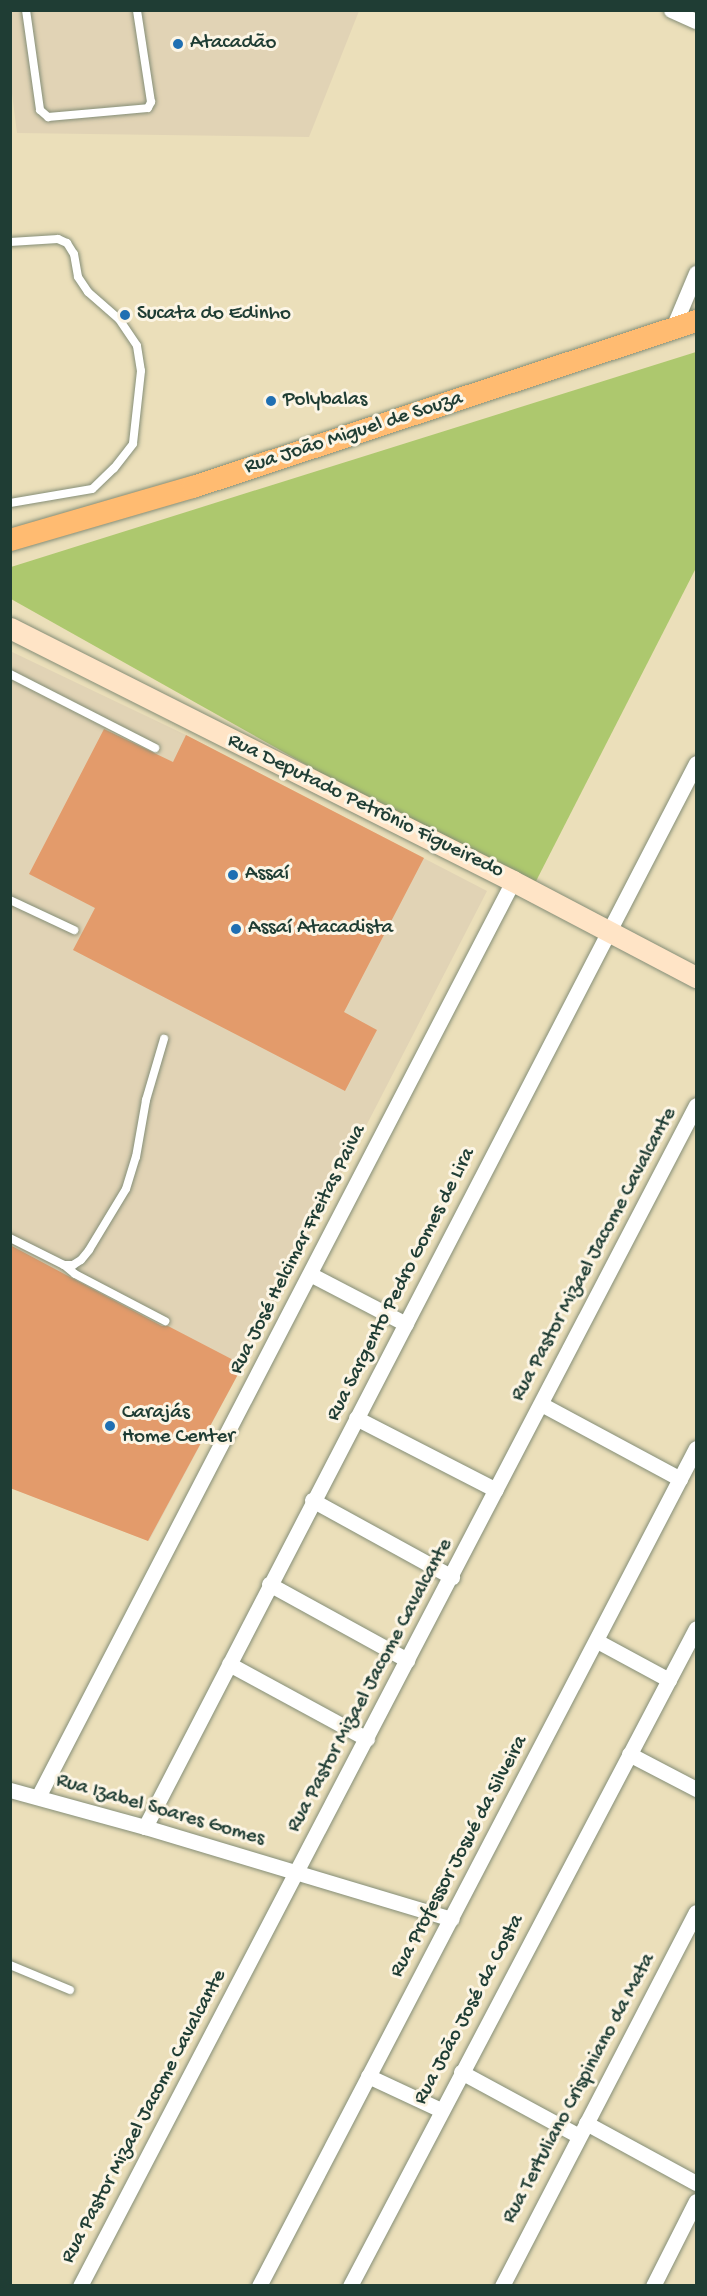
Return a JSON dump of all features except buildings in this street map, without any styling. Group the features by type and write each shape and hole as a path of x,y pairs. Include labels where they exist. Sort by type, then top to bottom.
{"main road":[{"name":"Rua João Miguel de Souza","path":"10,540 193,487 696,321"}],"street":[{"path":"671,10 696,21"},
{"path":"672,330 696,273"},
{"name":"Rua Deputado Petrônio Figueiredo","path":"10,628 31,641 513,881 696,977"},
{"name":"Rua Deputado Petrônio Figueiredo","path":"10,634 31,641"},
{"name":"Rua Sargento Pedro Gomes de Lira","path":"145,1827 312,1500 406,1324 696,763"},
{"name":"Rua José Helcimar Freitas Paiva","path":"38,1797 513,881"},
{"name":"Rua Pastor Mizael Jacome Cavalcante","path":"80,2286 452,1577 696,1105"},
{"path":"310,1274 406,1324"},
{"path":"541,1404 680,1479"},
{"path":"356,1418 496,1490"},
{"name":"Rua Professor Josué da Silveira","path":"259,2286 696,1448"},
{"path":"312,1500 452,1577"},
{"path":"269,1584 408,1660"},
{"name":"Rua João José da Costa","path":"350,2286 629,1754 695,1633"},
{"path":"597,1641 669,1680"},
{"path":"229,1664 367,1739"},
{"path":"629,1754 696,1789"},
{"name":"Rua Izabel Soares Gomes","path":"10,1790 145,1827 451,1919"},
{"name":"Rua Tertuliano Crispiniano da Mata","path":"502,2286 696,1912"},
{"path":"461,2072 696,2183"},
{"path":"368,2076 441,2110"},
{"path":"653,2286 696,2201"}],"lane":[{"path":"26,10 40,110 48,117 148,108 151,102 137,10"},
{"path":"10,242 58,239 67,243 74,254 78,277 88,292 119,319 137,346 141,371 133,444 114,468 92,489 10,503"},
{"path":"10,674 155,747"},
{"path":"10,900 74,930"},
{"path":"64,1265 73,1265 81,1260 126,1189 136,1157 146,1100 164,1040"},
{"path":"10,1238 165,1321"},
{"path":"10,1965 70,1990"}],"shaded area":[{"name":"Atacadão","path":"10,11 359,11 309,137 17,133 10,78"},
{"path":"10,651 186,735 487,891 243,1365 149,1541 11,1488"}],"green space":[{"path":"696,352 696,568 531,891 11,599 11,567"}],"place":[{"name":"Atacadão","path":"178,44"},
{"name":"Sucata do Edinho","path":"125,315"},
{"name":"Polybalas","path":"271,401"},
{"name":"Assaí","path":"233,875"},
{"name":"Assaí Atacadista","path":"236,929"},
{"name":"Carajás Home Center","path":"110,1426"}]}
